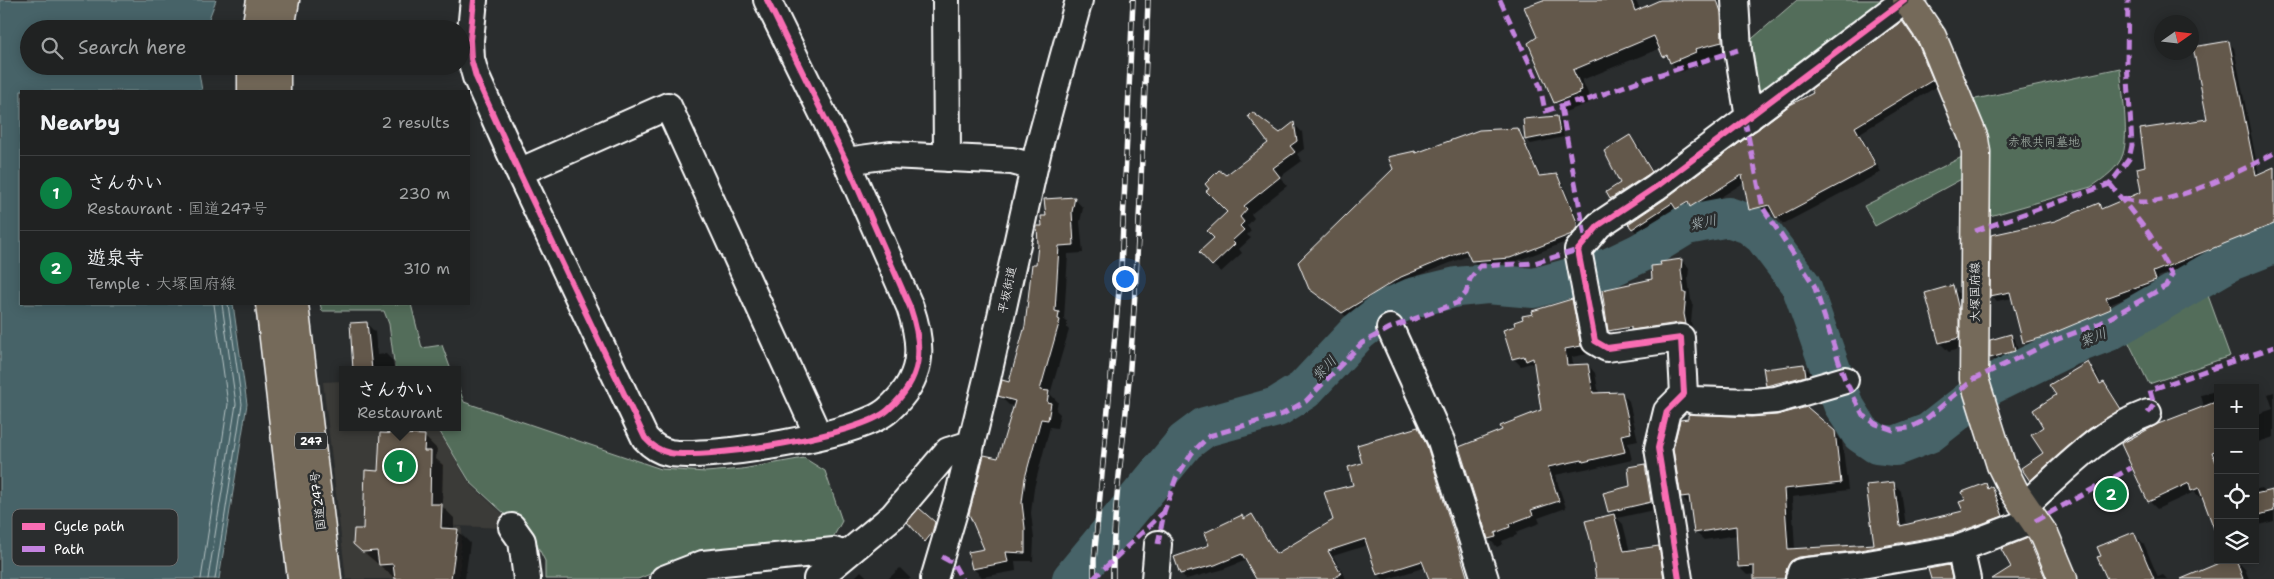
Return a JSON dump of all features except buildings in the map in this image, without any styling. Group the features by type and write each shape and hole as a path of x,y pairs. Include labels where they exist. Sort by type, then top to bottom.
{"main road":[{"path":"257,20 260,0"},
{"path":"282,20 285,0"},
{"name":"大塚国府線","path":"1906,0 1932,37 1974,139 1976,152 1974,379 1978,395 2001,465 2014,491 2045,536 2063,579"},
{"path":"252,75 252,90"},
{"path":"276,75 276,90"},
{"name":"国道247号","path":"270,305 302,579"},
{"name":"国道247号","path":"294,305 326,579"}],"street":[{"path":"474,0 470,26 471,59 476,77 645,438 652,446 671,453 746,451 868,422 887,411 902,396 912,380 918,365 920,349 910,307 846,161 767,0"},
{"path":"946,0 947,158"},
{"name":"平坂街道","path":"934,579 954,515 1034,167 1079,0"},
{"path":"1735,0 1738,50 1749,118"},
{"path":"1679,579 1658,448 1667,411 1684,394 1681,338 1607,348 1595,341 1578,250 1599,225 1656,187 1906,0"},
{"path":"519,172 668,106 818,435"},
{"path":"846,161 890,154 1012,161 1034,167"},
{"path":"1390,328 1441,441 1485,579"},
{"path":"1684,394 1693,400 1752,402 1776,400 1845,380"},
{"path":"1798,579 1801,572 1856,566 1960,548 2030,512 2088,448 2131,420 2148,413"},
{"path":"817,579 893,516 948,450 971,444"},
{"path":"512,527 522,541 528,579"},
{"path":"1155,579 1158,544"},
{"path":"1960,548 1967,579"},
{"path":"664,579 703,564 834,551 846,555"}],"shaded area":[{"path":"339,381 339,431 438,431 469,483 506,517 503,528 413,524 462,527 459,579 346,579 323,382"}],"green space":[{"path":"1797,0 1897,0 1757,105 1746,44"},
{"name":"赤根共同墓地","path":"2120,68 2125,146 2118,164 2091,187 1983,218 1971,100"},
{"path":"1966,155 1967,176 1875,226 1864,206"},
{"path":"2206,290 2230,356 2149,384 2127,339"},
{"path":"320,305 411,305 422,348 442,345 450,366 394,366 389,324 384,311 322,311"},
{"path":"461,394 464,402 661,469 706,472 742,469 804,458 825,471 842,521 830,543 680,562 638,579 545,579 545,561 530,531 506,515 470,482 439,431 461,431"}],"water":[{"path":"0,0 216,0 208,20 20,20 20,75 199,75 202,90 20,90 20,305 233,305 247,404 219,579 0,579"}],"waterway":[{"name":"紫川","path":"1072,579 1185,442 1205,427 1277,407 1304,390 1358,332 1387,309 1412,298 1457,287 1487,284 1534,288 1611,267 1640,253 1686,225 1728,217 1749,224 1764,236 1801,285 1843,404 1861,433 1877,444 1895,446 1929,433 1990,385 2067,347 2109,331 2230,261 2274,244"}],"railway":[{"path":"1094,579 1094,560 1121,269 1133,0"},
{"path":"1113,579 1119,473 1128,394 1136,275 1148,0"}],"marked path":[{"path":"1500,0 1540,86 1545,111 1576,101 1582,102 1636,82 1738,50"},
{"path":"1975,231 2110,184 2129,159 2132,145 2127,62 2128,0"},
{"path":"1561,107 1586,241"},
{"path":"1745,121 1763,208 1814,285 1845,380 1863,415 1876,424 1893,430 1909,428 1925,420 1974,379 2058,339 2101,323 2166,286 2172,275 2150,235 2110,184"},
{"path":"2123,199 2142,202 2173,197 2210,184 2274,153"},
{"path":"1158,544 1164,512 1176,478 1192,453 1209,436 1283,414 1306,401 1362,343 1390,328 1457,303 1466,293 1470,279 1480,266 1534,263 1578,250"},
{"path":"2148,413 2154,404 2150,390 2274,347"},
{"path":"2035,521 2131,468"},
{"path":"1093,579 1164,512"},
{"path":"942,557 953,563 962,579"}],"cycle path":[{"path":"474,0 470,40 471,59 476,77 645,438 662,451 690,454 783,444 847,429 872,420 888,410 900,398 914,375 917,362 917,336 910,307 846,161 767,0"},
{"path":"1679,579 1658,448 1667,411 1684,394 1681,338 1607,348 1595,341 1578,250 1599,225 1656,187 1905,0"}],"place":[{"name":"さんかい","path":"400,466"},
{"name":"遊泉寺","path":"2111,494"}]}
